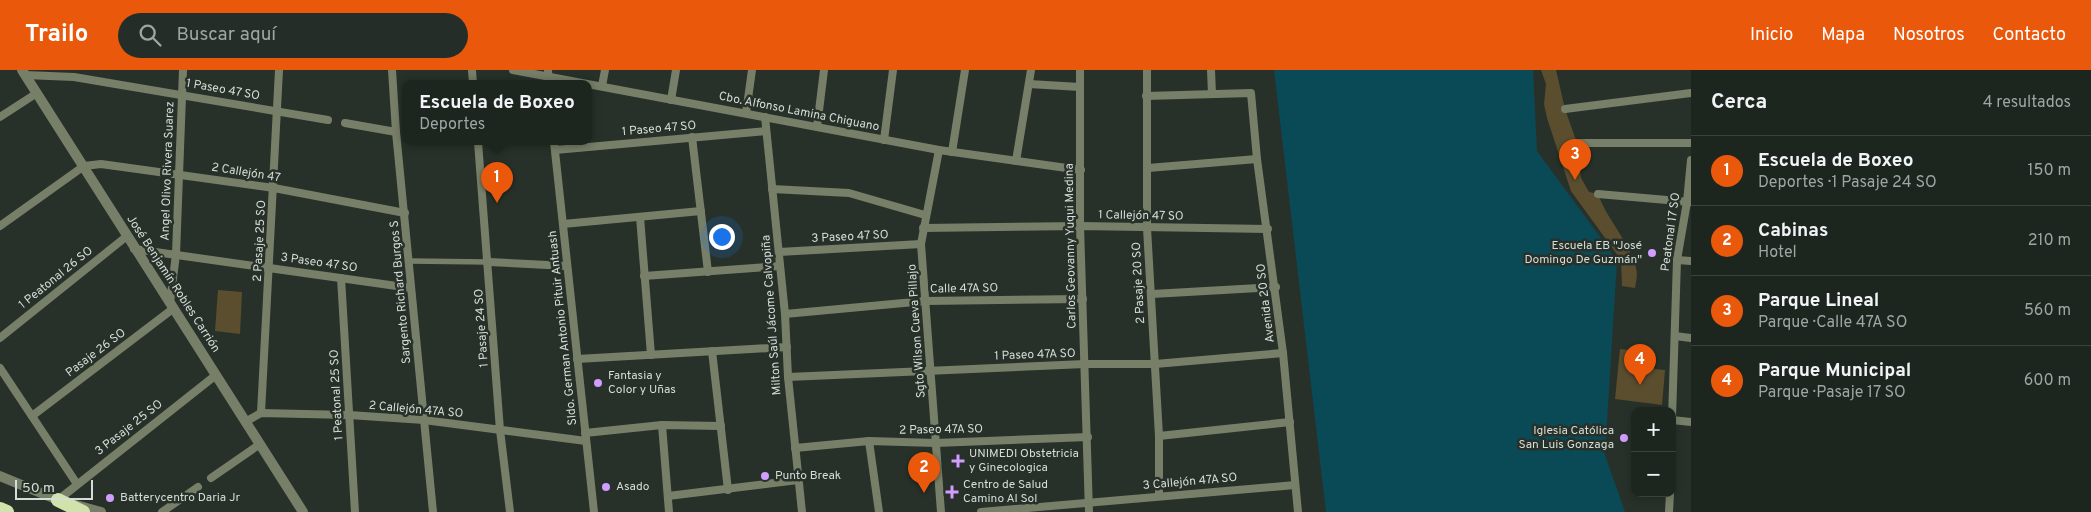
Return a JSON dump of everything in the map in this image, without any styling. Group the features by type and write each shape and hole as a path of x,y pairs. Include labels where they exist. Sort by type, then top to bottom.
{"highway":[{"path":"58,500 83,512"},
{"path":"0,509 6,512"}],"street":[{"name":"Angel Olivo Rivera Suarez","path":"172,306 184,70"},
{"name":"2 Pasaje 25 SO","path":"261,413 274,188 278,70"},
{"name":"Sargento Richard Burgos S","path":"392,70 396,132 433,512"},
{"name":"Cbo. Alfonso Lamina Chiguano","path":"513,70 566,80"},
{"path":"602,86 605,70"},
{"path":"671,100 676,70"},
{"path":"746,113 752,70"},
{"path":"817,127 824,70"},
{"path":"884,140 894,70"},
{"path":"952,152 965,70"},
{"path":"1016,162 1031,70"},
{"name":"Carlos Geovanny Yuqui Medina","path":"1080,70 1080,226 1089,512"},
{"name":"2 Pasaje 20 SO","path":"1147,70 1147,228 1159,436 1159,495"},
{"path":"1146,96 1212,94 1210,70"},
{"name":"1 Paseo 47 SO","path":"23,72 74,77 328,120"},
{"name":"José Benjamín Robles Carrión","path":"23,72 303,512"},
{"name":"Cbo. Alfonso Lamina Chiguano","path":"592,84 939,150 1081,170"},
{"path":"1029,84 1080,87"},
{"path":"0,118 37,92"},
{"name":"Avenida 20 SO","path":"1212,94 1251,93 1257,159 1276,287 1298,512"},
{"path":"1565,108 1691,93"},
{"name":"Milton Saúl Jácome Calvopiña","path":"765,117 780,252 788,377 802,512"},
{"path":"344,123 396,132"},
{"name":"1 Paseo 47 SO","path":"592,144 766,131"},
{"path":"692,137 708,272"},
{"path":"1577,143 1691,144"},
{"name":"1 Pasaje 24 SO","path":"478,145 500,430 510,512"},
{"name":"1 Paseo 47 SO","path":"555,146 570,145"},
{"name":"Sldo. German Antonio Pituir Antuash","path":"555,146 594,512"},
{"name":"Sgto Wilson Cueva Pillajo","path":"939,150 925,215 921,244 941,512"},
{"path":"1148,168 1257,159"},
{"name":"Peatonal 17 SO","path":"1672,407 1677,260 1689,202 1691,160"},
{"name":"2 Callejón 47","path":"84,166 110,164 180,174 274,188 405,213"},
{"path":"0,226 84,166"},
{"path":"772,189 849,193 925,215"},
{"path":"1598,194 1689,202"},
{"path":"563,224 700,211"},
{"path":"640,217 651,355"},
{"name":"1 Callejón 47 SO","path":"924,228 1080,226 1268,229"},
{"name":"1 Peatonal 26 SO","path":"0,338 127,236"},
{"name":"3 Paseo 47 SO","path":"780,252 921,244"},
{"name":"3 Paseo 47 SO","path":"134,249 411,288"},
{"path":"1677,260 1691,261"},
{"path":"410,261 567,266"},
{"path":"644,276 780,266"},
{"name":"1 Peatonal 25 SO","path":"341,278 355,512"},
{"path":"1152,294 1276,287"},
{"name":"Calle 47A SO","path":"785,314 925,301 1083,299"},
{"name":"Pasaje 26 SO","path":"32,416 172,306"},
{"path":"1675,336 1691,338"},
{"path":"577,359 787,347"},
{"path":"712,351 728,490"},
{"name":"1 Paseo 47A SO","path":"788,377 1085,364 1155,364 1283,353"},
{"path":"0,368 76,484"},
{"name":"3 Pasaje 25 SO","path":"58,500 216,375"},
{"path":"245,422 261,413"},
{"name":"2 Callejón 47A SO","path":"261,413 349,415 424,420 500,430 586,437"},
{"path":"1676,420 1691,422"},
{"path":"1159,436 1290,422"},
{"path":"586,437 662,425 721,426"},
{"path":"662,425 669,512"},
{"name":"2 Paseo 47A SO","path":"795,448 869,441 936,443 1088,437"},
{"path":"869,441 879,512"},
{"path":"211,478 260,444"},
{"path":"0,476 58,500 101,512"},
{"path":"668,496 798,480"},
{"name":"3 Callejón 47A SO","path":"982,512 1159,495 1294,485"},
{"path":"162,512 198,487"},
{"path":"1669,512 1670,497"}],"shaded area":[{"path":"1541,70 1556,70 1565,109 1577,143 1581,178 1589,192 1598,194 1629,249 1637,270 1635,288 1622,286 1621,260 1571,191 1547,118 1544,104 1546,84"},
{"path":"218,290 242,292 240,334 215,331"},
{"path":"1620,349 1655,353 1654,369 1665,370 1662,405 1615,399"}],"water":[{"path":"1274,70 1533,70 1537,151 1617,260 1605,455 1625,512 1326,512"}],"place":[{"name":"Parque Lineal","path":"1575,180"},
{"name":"Escuela de Boxeo","path":"497,203"},
{"name":"Escuela EB \"José Domingo De Guzmán\"","path":"1652,253"},
{"name":"Fantasia y Color y Uñas","path":"598,383"},
{"name":"Parque Municipal","path":"1640,385"},
{"name":"Iglesia Católica San Luis Gonzaga","path":"1624,438"},
{"name":"UNIMEDI Obstetricia y Ginecologica","path":"958,461"},
{"name":"Punto Break","path":"765,476"},
{"name":"Asado","path":"606,487"},
{"name":"Centro de Salud Camino Al Sol","path":"952,492"},
{"name":"Cabinas","path":"924,493"},
{"name":"Batterycentro Daria Jr","path":"110,498"}]}
